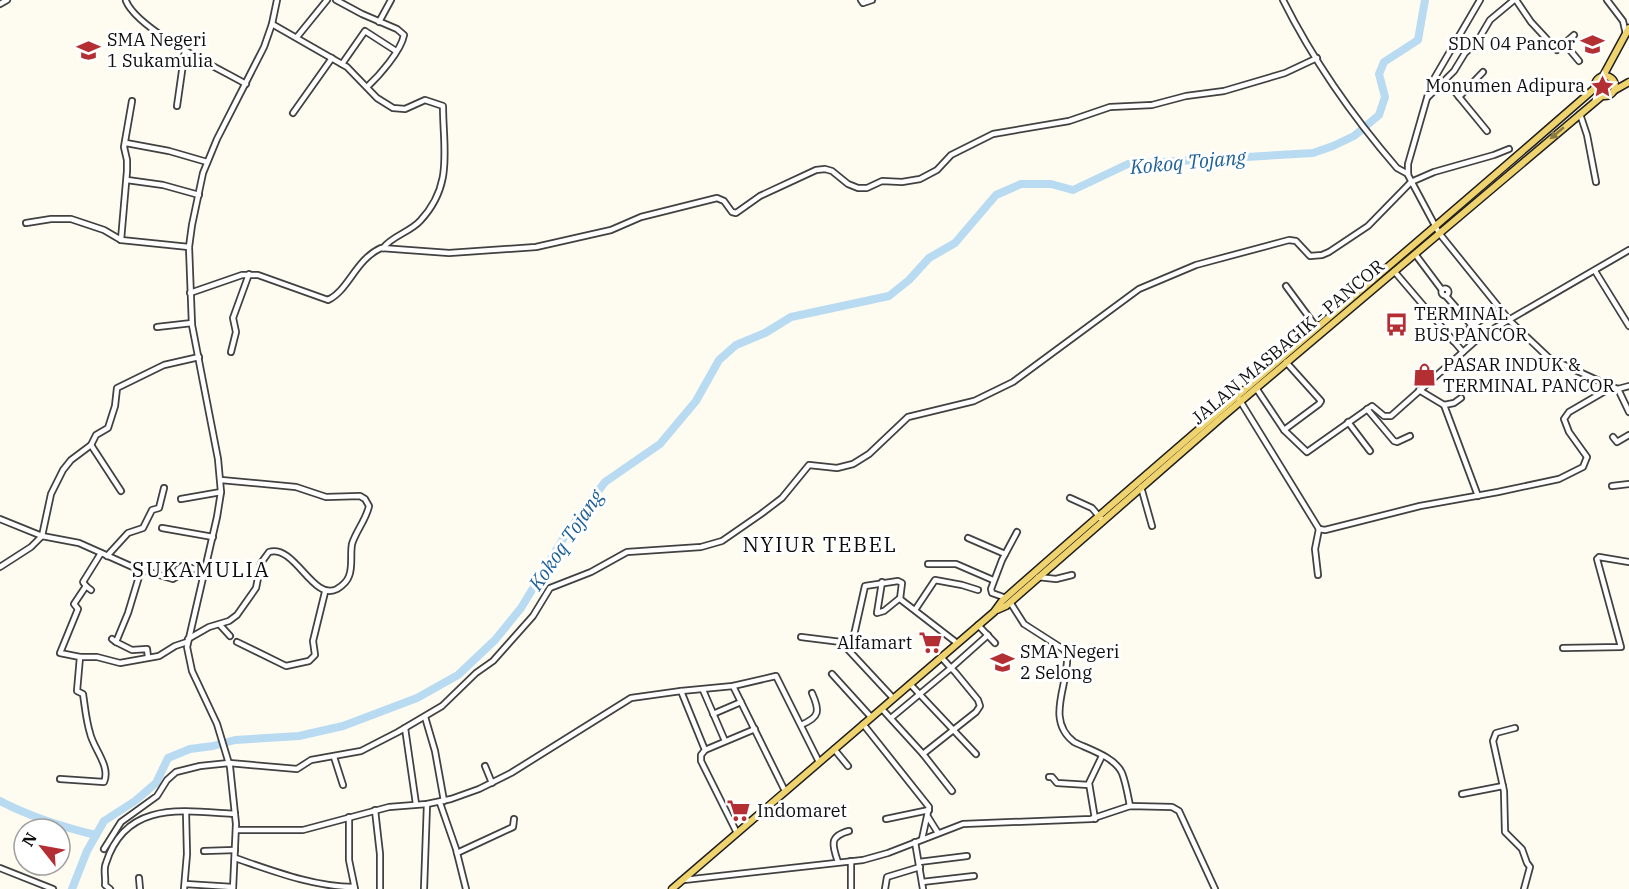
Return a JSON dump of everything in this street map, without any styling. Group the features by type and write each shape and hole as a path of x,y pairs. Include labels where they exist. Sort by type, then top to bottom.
{"main road":[{"path":"1627,32 1603,76 1597,80 1595,88 1602,96 1611,95 1629,82"},
{"path":"1603,76 1614,79 1615,90"},
{"name":"JALAN MASBAGIK - PANCOR","path":"1239,399 1256,388 1415,254 1437,230 1595,88"},
{"name":"JALAN MASBAGIK - PANCOR","path":"672,889 1008,600 1317,328 1602,96"},
{"name":"JALAN MASBAGIK - PANCOR","path":"1008,600 1038,577 1101,518 1141,487 1163,465"}],"street":[{"path":"0,4 7,0"},
{"path":"120,0 126,1 131,11 139,19 185,50 246,84"},
{"path":"186,812 187,854 184,886 233,888 236,830 229,763 214,714 192,671 187,641 213,537 221,492 221,480 192,322 189,247 207,162 246,84 272,24 277,0"},
{"path":"297,37 327,0"},
{"path":"336,0 403,33 404,38 396,51 368,87"},
{"path":"379,22 391,0"},
{"path":"861,0 863,3 872,0"},
{"path":"1283,0 1346,106 1397,168 1408,175"},
{"path":"1480,0 1433,80 1408,164 1408,175 1437,230 1510,321 1549,358 1615,388 1629,412"},
{"path":"1426,99 1446,81 1465,53 1474,46 1487,23 1515,0 1555,50 1558,50 1574,35"},
{"path":"1607,0 1623,21 1627,32"},
{"path":"342,64 372,19"},
{"path":"190,293 249,274 264,276 328,300 335,296 358,267 375,251 383,248 420,221 438,194 445,172 443,107 439,103 425,100 405,109 395,109 377,98 353,72 342,64 272,24"},
{"path":"365,31 396,51"},
{"path":"1564,43 1579,61"},
{"path":"177,106 185,50"},
{"path":"293,113 332,58"},
{"path":"383,248 448,253 536,247 602,232 641,217 717,198 724,201 732,212 736,213 760,196 786,186 796,178 825,169 858,188 867,188 882,181 902,182 920,179 937,170 951,154 993,134 1069,121 1110,107 1152,105 1186,96 1224,90 1285,73 1317,58"},
{"path":"1459,97 1483,72"},
{"path":"1446,81 1487,131"},
{"path":"121,240 127,180 127,160 124,147 132,101"},
{"path":"1580,114 1587,135 1596,182"},
{"path":"126,143 169,151 207,162"},
{"path":"104,849 121,822 157,796 167,780 176,772 200,766 229,763 297,769 311,760 334,759 361,751 405,728 442,706 476,673 504,651 539,608 550,588 591,572 627,552 701,547 722,541 782,498 809,465 837,468 853,464 869,454 908,417 974,401 993,393 1026,374 1133,292 1196,265 1289,240 1296,241 1310,256 1322,255 1368,226 1411,182 1434,172 1487,158 1509,149"},
{"path":"127,180 163,185 199,195"},
{"path":"26,223 71,219 104,230 121,240 189,247"},
{"path":"1256,388 1284,430 1307,452 1373,405 1384,416 1391,416 1481,336 1629,250"},
{"path":"1415,254 1442,290 1448,291 1446,296 1481,336"},
{"path":"1394,271 1463,352"},
{"path":"1595,271 1629,326"},
{"path":"231,352 236,332 233,318 249,274"},
{"path":"1286,286 1317,328"},
{"path":"1453,341 1494,310"},
{"path":"157,327 192,322"},
{"path":"0,567 31,547 42,536 51,494 58,478 71,460 91,445 96,435 110,426 117,388 164,365 199,357"},
{"path":"1284,430 1319,404 1321,400 1286,363"},
{"path":"1319,530 1420,506 1559,479 1583,467 1587,457 1569,432 1564,419 1569,412 1615,388 1629,386"},
{"path":"1419,390 1444,405 1478,496"},
{"path":"1444,405 1461,398"},
{"path":"1239,399 1319,530 1315,549 1318,575"},
{"path":"1368,409 1394,441 1397,442 1410,436"},
{"path":"1348,422 1370,451"},
{"path":"1612,437 1617,442 1629,435"},
{"path":"91,445 121,491"},
{"path":"101,553 83,582 89,588 74,604 78,609 60,651 62,654 99,657 117,663 161,655 209,627 220,625 233,618 258,583 263,558 273,551 295,564 325,592 334,591 349,577 353,542 369,506 365,499 354,496 326,497 296,487 221,480"},
{"path":"1612,486 1629,484"},
{"path":"1141,487 1152,526"},
{"path":"107,556 128,533 143,528 152,510 159,508 164,489"},
{"path":"181,499 221,492"},
{"path":"1070,498 1092,508 1101,518"},
{"path":"0,519 42,536 79,543 141,570 172,579 176,577 180,566 204,571"},
{"path":"162,528 213,537"},
{"path":"1017,532 993,580 992,593 1008,600 1024,624 1067,654 1067,672 1058,704 1063,727 1068,738 1115,763 1120,770 1130,806"},
{"path":"968,538 1005,554"},
{"path":"1621,647 1597,558 1599,556 1608,557 1629,562"},
{"path":"928,564 956,564 993,580"},
{"path":"141,570 128,613 114,640 132,650 147,649 148,657"},
{"path":"1038,577 1056,579 1072,575"},
{"path":"915,610 935,580 978,590"},
{"path":"845,646 854,635 865,587 882,582 902,582 900,598 884,611 877,613 882,582"},
{"path":"237,642 286,666 309,661 315,655 313,641 325,592"},
{"path":"900,598 957,643"},
{"path":"220,625 230,636"},
{"path":"978,625 995,643"},
{"path":"891,718 988,635"},
{"path":"801,637 840,642 893,698"},
{"path":"1563,648 1629,646"},
{"path":"60,778 104,782 107,776 92,739 83,694 77,691 80,657"},
{"path":"923,754 976,712 980,704 941,657"},
{"path":"832,674 871,717"},
{"path":"236,830 303,830 375,810 442,802 492,783 543,755 631,698 733,686 776,676 819,762"},
{"path":"910,684 976,754"},
{"path":"733,686 785,791"},
{"path":"703,690 725,741"},
{"path":"681,691 705,750"},
{"path":"801,725 813,720 818,712 812,693"},
{"path":"713,714 741,702"},
{"path":"882,709 923,754 952,791"},
{"path":"425,717 433,741 442,802 466,889"},
{"path":"863,724 924,800 929,810 922,840"},
{"path":"405,728 416,804"},
{"path":"1515,728 1498,732 1493,737 1503,786 1505,832 1522,849 1530,867 1524,889"},
{"path":"736,833 701,760 701,755 705,750 755,729"},
{"path":"834,749 848,766"},
{"path":"1095,819 1089,785 1102,756"},
{"path":"334,759 343,785"},
{"path":"485,766 492,783"},
{"path":"1049,777 1057,783 1089,785"},
{"path":"1462,794 1503,786"},
{"path":"424,889 427,804"},
{"path":"684,880 872,858 963,824 1095,819 1130,806 1177,809 1215,889"},
{"path":"375,810 380,854 380,889"},
{"path":"886,819 929,810"},
{"path":"110,889 105,885 107,874 105,864 113,845 138,819 168,812 235,814"},
{"path":"928,817 938,833"},
{"path":"235,858 309,880 355,888 349,860 349,818"},
{"path":"457,853 513,827 514,819"},
{"path":"837,862 833,847 835,838 849,831"},
{"path":"915,842 923,889"},
{"path":"204,851 235,850"},
{"path":"885,889 886,877 920,865 967,856"},
{"path":"851,861 851,889"},
{"path":"0,868 53,889"},
{"path":"922,882 974,876"},
{"path":"139,878 140,889"}],"waterway":[{"name":"Kokoq Tojang","path":"72,889 87,851 104,821 135,801 156,783 168,758 190,749 235,740 299,736 343,726 417,698 458,675 495,640 521,608 566,534 605,482 660,444 696,401 719,360 736,345 765,333 791,317 889,296 909,280 929,258 955,243 996,195 1021,184 1051,184 1073,190 1128,164 1313,153 1354,136 1379,115 1385,97 1379,74 1384,62 1418,40 1425,0"},
{"path":"0,801 47,821 96,835"}],"place":[{"name":"SDN 04 Pancor","path":"1593,44"},
{"name":"SMA Negeri 1 Sukamulia","path":"89,50"},
{"name":"Monumen Adipura","path":"1603,86"},
{"name":"TERMINAL BUS PANCOR","path":"1396,324"},
{"name":"PASAR INDUK & TERMINAL PANCOR","path":"1425,375"},
{"name":"Alfamart","path":"930,643"},
{"name":"SMA Negeri 2 Selong","path":"1002,662"},
{"name":"Indomaret","path":"739,811"}],"district":[{"name":"NYIUR TEBEL","path":"820,545"},
{"name":"SUKAMULIA","path":"201,570"}]}
